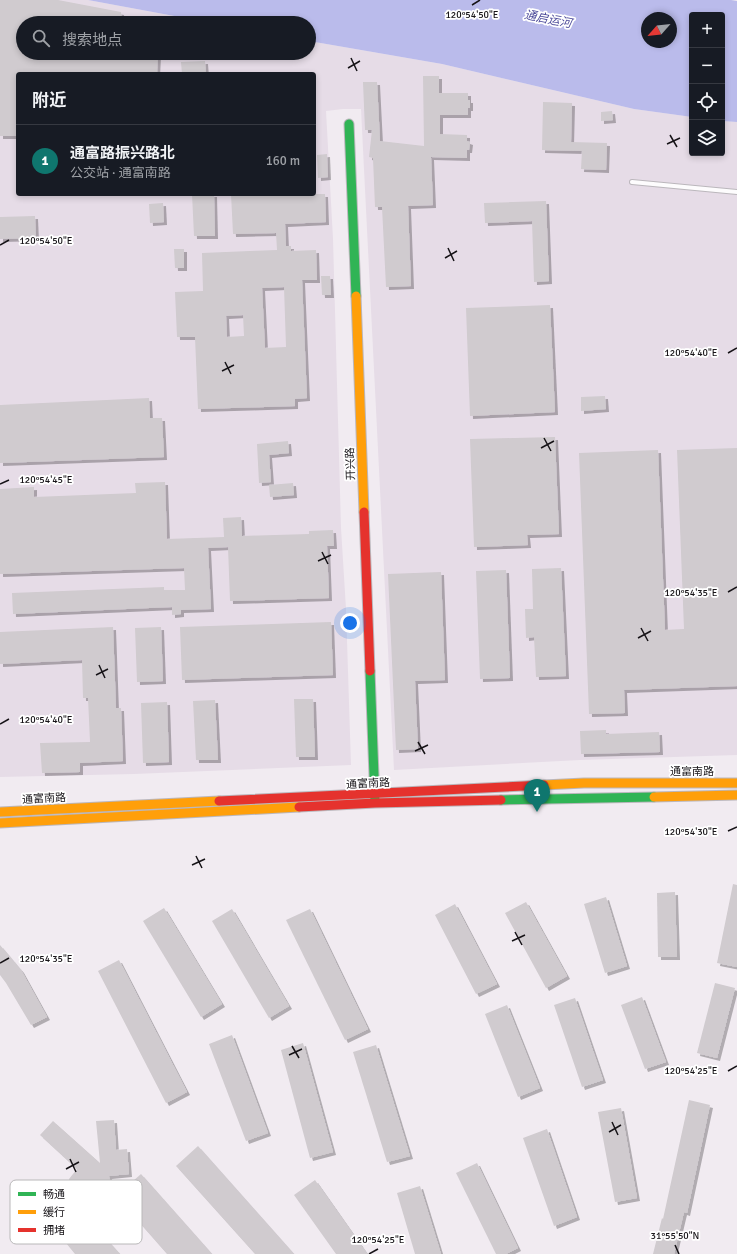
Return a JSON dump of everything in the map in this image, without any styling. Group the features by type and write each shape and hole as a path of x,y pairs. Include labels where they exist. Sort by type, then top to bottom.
{"main road":[{"name":"开兴路","path":"349,124 375,798"},
{"name":"通富南路","path":"0,823 584,783 737,783"},
{"name":"通富南路","path":"0,812 375,798 737,795"}],"lane":[{"path":"632,182 737,192"}],"shaded area":[{"path":"0,0 88,0 174,16 16,16 16,60 316,60 316,42 442,64 634,109 689,117 689,156 725,156 725,121 737,122 737,755 580,760 394,770 361,109 326,111 333,239 341,528 346,609 351,765 134,774 0,777"}],"water":[{"name":"通启运河","path":"88,0 737,1 737,122 725,121 725,12 689,12 689,117 634,109 442,64 316,42 316,16 174,16"}],"building":[{"path":"0,0 58,0 121,12 121,16 16,16 16,60 158,60 157,72 16,72 16,136 0,136"},
{"path":"205,61 206,72 182,72 181,62"},
{"path":"423,76 439,76 439,93 468,93 470,108 468,108 468,115 440,115 440,134 467,135 467,141 470,142 469,150 467,150 467,158 431,157 433,205 408,206 411,286 386,287 382,207 375,207 373,158 369,157 372,130 365,130 363,82 377,82 380,141 424,146"},
{"path":"543,102 572,103 571,142 607,143 606,170 581,169 582,151 542,150"},
{"path":"612,111 613,120 601,121 601,112"},
{"path":"327,154 328,177 318,178 317,155"},
{"path":"316,194 325,194 326,222 285,224 286,246 291,246 291,251 316,250 317,280 302,280 307,398 295,399 295,406 198,409 195,337 177,337 175,292 203,291 202,253 277,250 276,233 233,234 231,196 316,196","holes":["284,287 286,347 265,348 262,288","243,315 244,336 227,337 226,316"]},
{"path":"192,196 214,196 215,236 194,236"},
{"path":"546,201 549,281 534,282 532,221 485,223 484,203"},
{"path":"163,203 164,222 150,223 149,204"},
{"path":"35,216 36,238 0,239 0,217"},
{"path":"174,249 184,249 184,268 175,268"},
{"path":"321,276 330,276 331,295 322,295"},
{"path":"550,305 555,412 470,416 466,308"},
{"path":"605,396 606,409 581,411 581,397"},
{"path":"149,398 150,418 162,418 164,457 0,463 0,405"},
{"path":"555,437 559,534 527,535 528,545 474,547 470,439"},
{"path":"288,441 289,453 269,455 271,482 259,483 257,444"},
{"path":"737,448 737,686 624,690 625,713 589,714 579,453 658,450 665,630 684,629 677,450"},
{"path":"165,482 167,539 224,537 223,518 241,517 242,536 309,534 309,531 333,530 334,546 327,546 329,598 230,601 228,547 208,548 211,609 181,610 181,614 172,615 172,607 13,614 12,593 164,587 164,590 185,590 184,568 0,574 0,489 34,487 34,497 136,493 135,483"},
{"path":"293,483 294,495 270,497 269,485"},
{"path":"561,568 566,676 536,677 534,637 526,638 525,609 533,609 532,569"},
{"path":"506,570 510,678 480,679 476,571"},
{"path":"441,572 445,680 415,681 418,749 396,750 388,574"},
{"path":"331,622 333,675 182,680 180,627"},
{"path":"113,627 116,708 121,708 123,761 80,763 80,772 42,773 40,743 90,742 88,698 83,698 82,660 0,664 0,632"},
{"path":"161,627 163,681 137,682 135,628"},
{"path":"294,699 313,699 315,757 296,757"},
{"path":"215,700 218,760 196,760 193,701"},
{"path":"167,702 169,762 143,763 141,703"},
{"path":"606,730 606,734 659,732 660,752 581,754 580,731"},
{"path":"733,884 737,885 737,967 717,963"},
{"path":"675,892 677,957 658,957 657,893"},
{"path":"606,897 627,966 605,973 584,904"},
{"path":"526,902 567,976 546,988 505,913"},
{"path":"455,904 497,984 476,994 435,915"},
{"path":"164,908 222,1004 201,1017 143,921"},
{"path":"232,909 289,1006 269,1018 212,921"},
{"path":"310,909 368,1029 345,1040 286,920"},
{"path":"0,945 21,970 47,1017 31,1025 0,975"},
{"path":"119,960 187,1092 166,1103 98,971"},
{"path":"715,983 735,988 717,1058 697,1053"},
{"path":"642,997 666,1062 645,1069 621,1005"},
{"path":"575,998 603,1080 582,1087 554,1005"},
{"path":"507,1005 540,1088 518,1097 485,1014"},
{"path":"232,1035 268,1133 246,1141 209,1044"},
{"path":"303,1043 333,1152 310,1158 281,1050"},
{"path":"376,1045 410,1156 387,1162 353,1052"},
{"path":"689,1100 710,1105 687,1213 684,1212 674,1254 653,1254 662,1218 663,1219"},
{"path":"621,1108 637,1198 615,1202 598,1112"},
{"path":"114,1120 116,1150 127,1149 129,1174 109,1176 110,1180 69,1180 77,1169 40,1135 53,1121 100,1163 96,1121"},
{"path":"547,1129 577,1217 554,1226 523,1138"},
{"path":"198,1146 294,1254 255,1254 176,1166"},
{"path":"477,1163 518,1248 506,1254 496,1254 456,1173"},
{"path":"141,1174 212,1254 167,1254 142,1226 142,1180 134,1180"},
{"path":"315,1180 367,1254 336,1254 294,1195"},
{"path":"420,1186 441,1254 415,1254 397,1193"},
{"path":"67,1244 111,1244 120,1254 75,1254"}],"traffic: fast":[{"path":"349,124 356,296"},
{"path":"370,671 375,802"},
{"path":"501,800 654,797"}],"traffic: slow":[{"path":"356,296 364,512"},
{"path":"544,785 584,783 737,783"},
{"path":"654,797 737,795"},
{"path":"0,812 219,801"},
{"path":"0,823 299,807"}],"traffic: jam":[{"path":"364,512 370,671"},
{"path":"219,801 544,785"},
{"path":"299,807 375,803 501,800"}],"place":[{"name":"通富路振兴路北","path":"537,812"}]}
